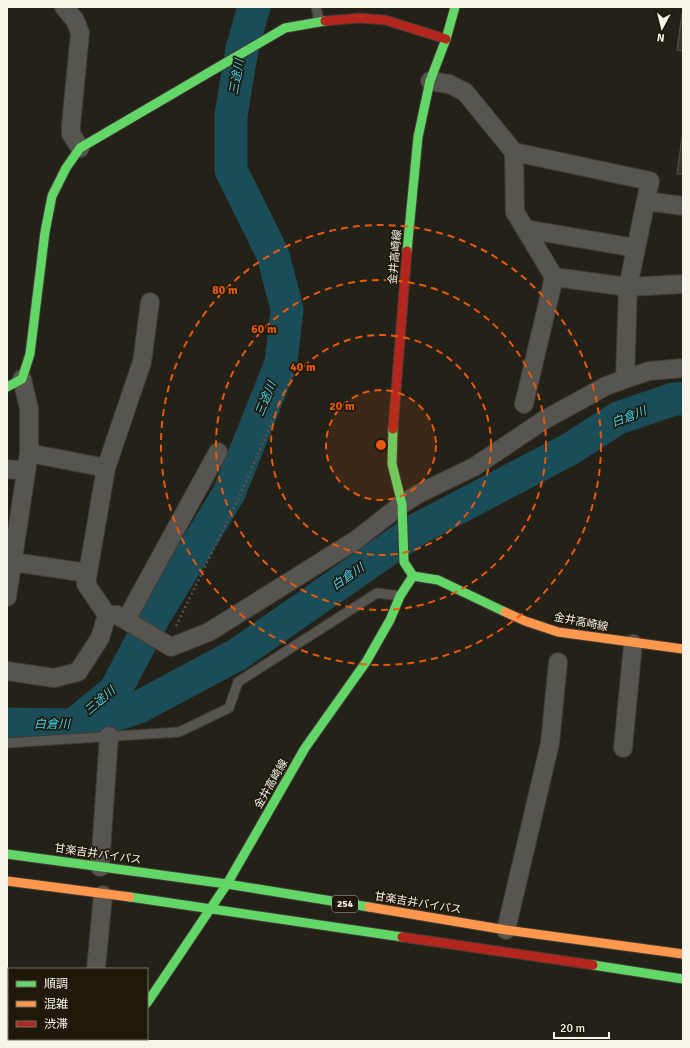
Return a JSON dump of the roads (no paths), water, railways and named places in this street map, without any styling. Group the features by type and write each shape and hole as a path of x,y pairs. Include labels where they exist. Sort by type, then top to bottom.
{"main road":[{"name":"金井高崎線","path":"456,7 430,81 418,137 393,408 392,464 402,509 404,562 413,576 438,580 525,621 558,632 634,644 683,649"},
{"path":"15,383 30,354 45,232 52,196 66,168 80,148 285,28 319,21 329,17 350,17 386,20 446,39"},
{"name":"金井高崎線","path":"148,1002 227,884 305,748 366,662 390,620 400,596 413,576"},
{"name":"甘楽吉井バイパス","path":"7,854 227,884 506,930 683,954"},
{"name":"254","path":"7,881 104,895 212,908 683,979"}],"street":[{"path":"64,7 75,20 80,33 70,125 71,134 80,148"},
{"path":"430,81 449,84 465,92 514,152 515,212 554,277 524,404"},
{"path":"514,152 650,181 628,286 625,379"},
{"path":"646,201 683,206"},
{"path":"525,229 636,248"},
{"path":"554,277 628,286 683,284"},
{"path":"107,615 86,584 87,573 106,468 142,362 150,302"},
{"path":"107,615 117,615 172,647 209,632 356,540 402,509 420,493 474,467 544,420 606,386 649,370 683,368"},
{"path":"7,598 10,562 29,453 29,409 15,383"},
{"path":"133,624 218,452"},
{"path":"29,453 106,468"},
{"path":"7,468 26,471"},
{"path":"10,562 87,573"},
{"path":"7,671 54,678 78,672 100,638 107,615"},
{"path":"623,748 634,644"},
{"path":"506,930 550,743 558,662"},
{"path":"100,867 109,736"},
{"path":"96,968 104,895"},
{"path":"148,978 165,977"}],"lane":[{"path":"316,7 319,21"},
{"path":"7,743 179,732 229,708 238,682 377,593 400,596"}],"waterway":[{"name":"三途川","path":"73,725 115,691 154,617 229,493 281,363 287,309 273,255 231,170 231,115 242,49 254,7"},
{"name":"白倉川","path":"7,724 73,725 99,720 139,707 238,654 416,530 570,449 618,418 674,399 683,399"}]}
